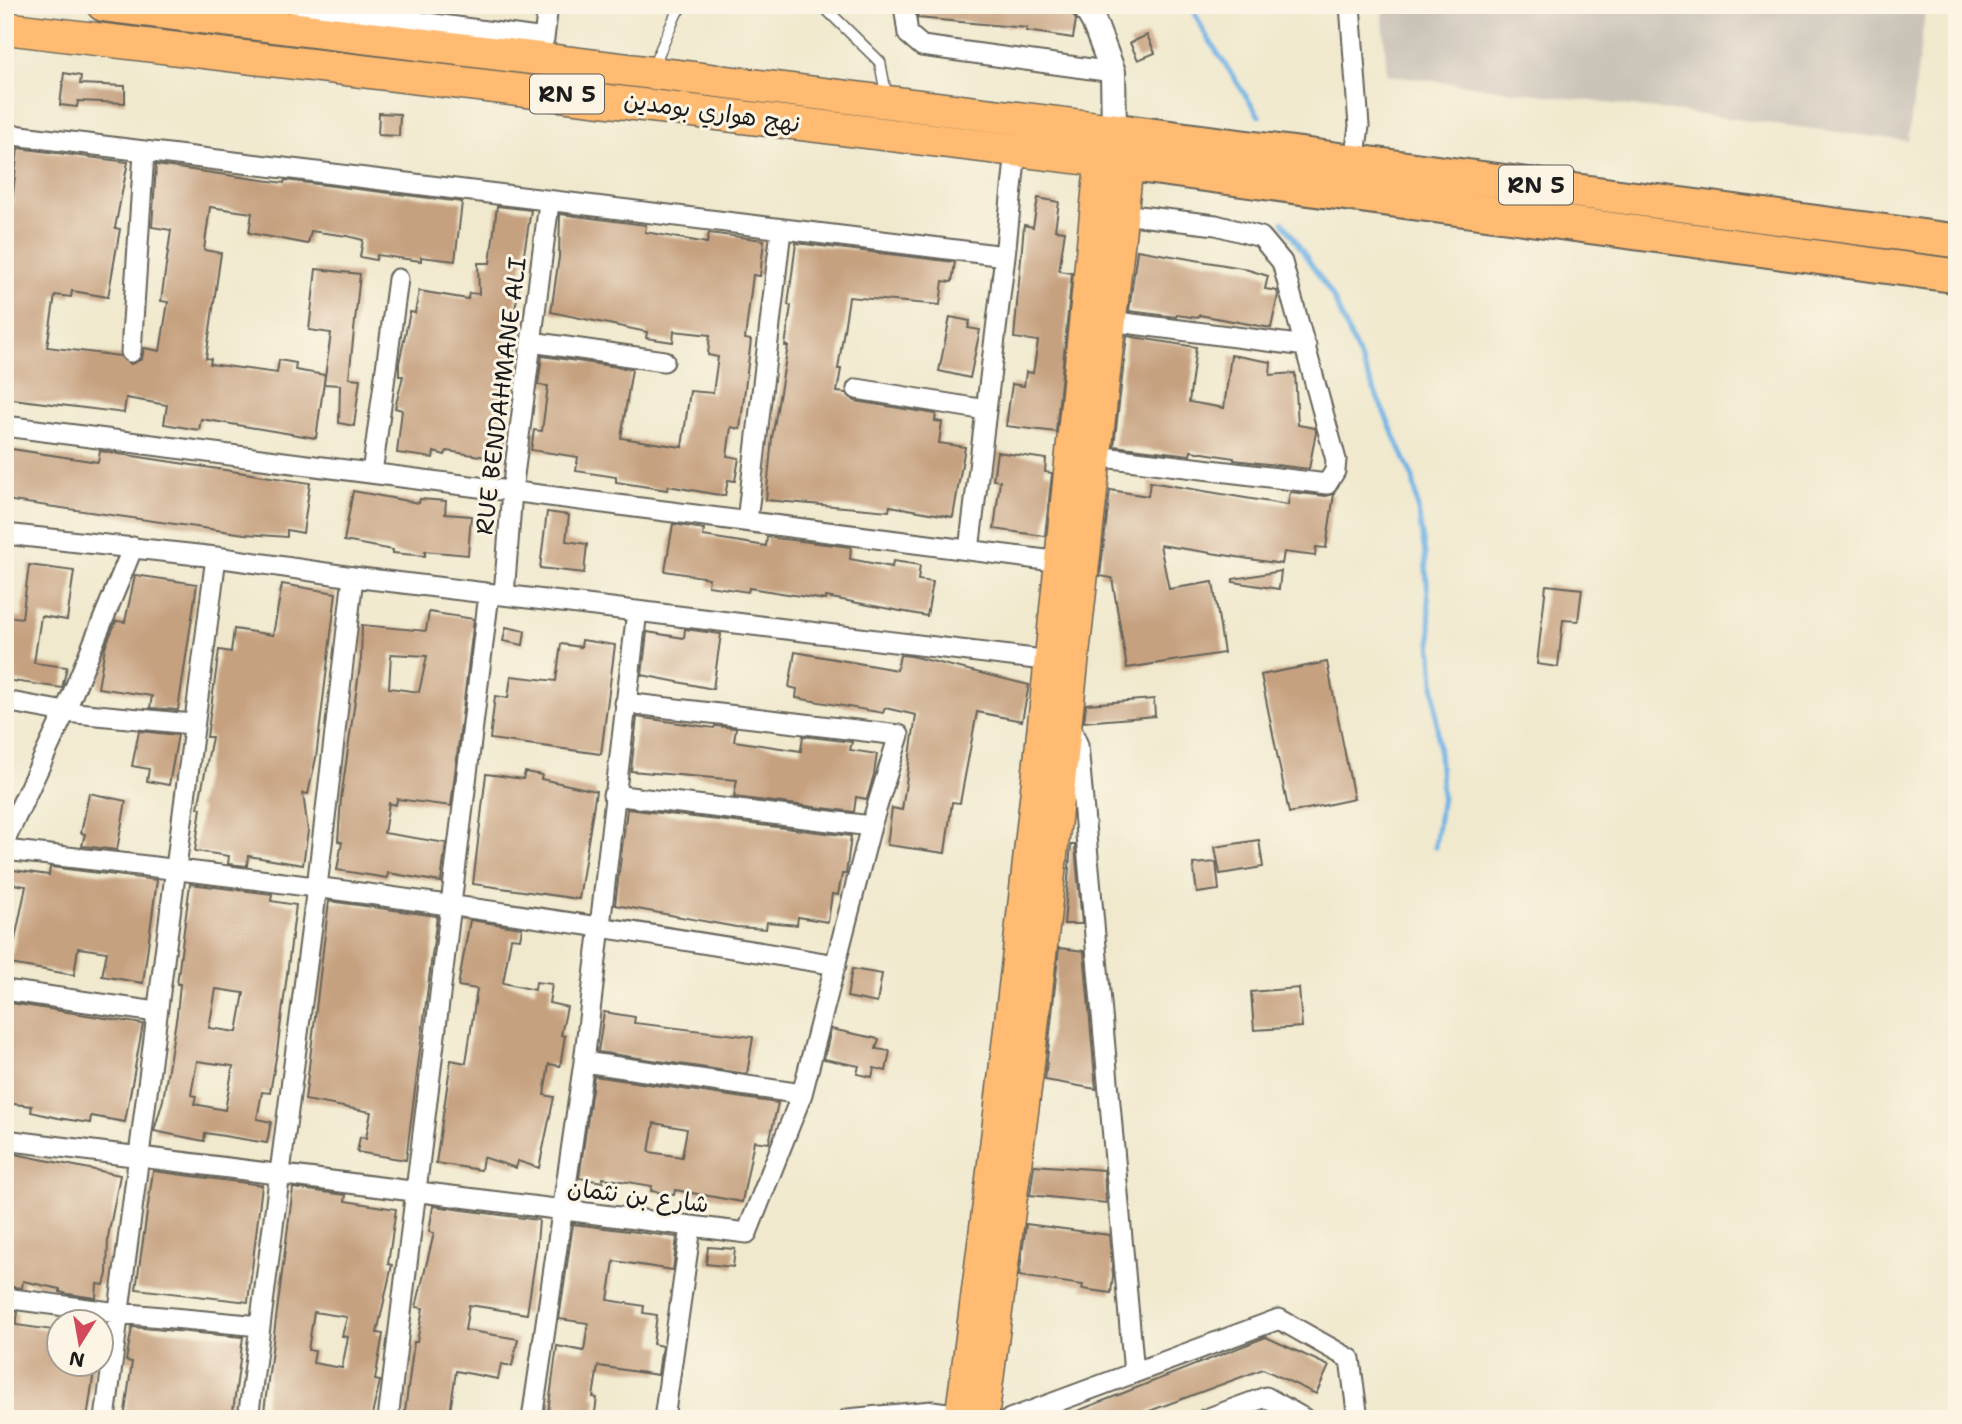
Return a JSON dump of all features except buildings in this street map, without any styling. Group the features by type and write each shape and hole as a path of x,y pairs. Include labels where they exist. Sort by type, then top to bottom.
{"highway":[{"name":"RN 5","path":"1114,130 1350,179 1467,210 1957,276"},
{"name":"RN 5","path":"1114,162 1350,179 1472,177 1957,241"},
{"path":"1467,210 1472,177"}],"main road":[{"name":"نهج هواري بومدين","path":"103,5 587,63 649,88"},
{"name":"نهج هواري بومدين","path":"5,28 586,96 649,88 885,118 1114,130"},
{"name":"نهج هواري بومدين","path":"885,118 1016,150 1114,162"},
{"path":"982,1418 1017,1154 1064,713 1061,562 1114,162 1114,130"},
{"path":"982,1418 993,1180 1061,662 1095,456 1122,214 1114,162"}],"street":[{"path":"297,5 544,39 587,63 586,96"},
{"path":"544,39 548,5"},
{"path":"904,5 908,34 922,46 1113,72"},
{"path":"1084,5 1094,22 1113,72 1114,130"},
{"path":"1350,5 1359,126 1350,179"},
{"path":"5,134 1005,257"},
{"path":"969,550 1016,150"},
{"path":"131,352 144,153"},
{"name":"RUE BENDAHMANE ALI","path":"388,1419 453,904 512,491 549,202"},
{"path":"1095,456 1326,484 1335,471 1336,460 1282,262 1261,237 1216,225 1122,214"},
{"path":"747,521 781,230"},
{"path":"372,473 398,279"},
{"path":"1109,321 1306,346"},
{"path":"531,342 664,361"},
{"path":"857,389 986,410"},
{"path":"5,426 1061,562"},
{"path":"5,534 216,557 353,577 1061,662"},
{"path":"5,840 65,712 133,547"},
{"path":"105,1419 192,724 216,557"},
{"path":"247,1419 317,887 353,577"},
{"path":"532,1419 584,1062 613,795 637,611"},
{"path":"5,701 65,712 192,724"},
{"name":"شارع بن نثمان","path":"5,1140 562,1212 747,1233 802,1094 871,826 899,735 625,703"},
{"path":"1064,713 1079,745 1134,1373"},
{"path":"613,795 871,826"},
{"path":"5,850 175,868 453,904 599,925 836,965"},
{"path":"5,989 156,1012"},
{"path":"584,1062 802,1094"},
{"path":"664,1419 691,1227"},
{"path":"5,1298 118,1313 260,1326"},
{"path":"848,1419 932,1412 982,1418 1134,1373 1279,1319 1350,1359 1358,1419"},
{"path":"1206,1419 1266,1397 1304,1419"}],"lane":[{"path":"649,88 659,47 677,12 684,5"},
{"path":"822,5 880,62 885,118"}],"shaded area":[{"path":"1382,5 1926,5 1908,141 1387,75"}],"waterway":[{"path":"1191,5 1204,32 1259,116"},
{"path":"1283,222 1332,295 1413,478 1425,554 1442,796 1435,847"}]}
